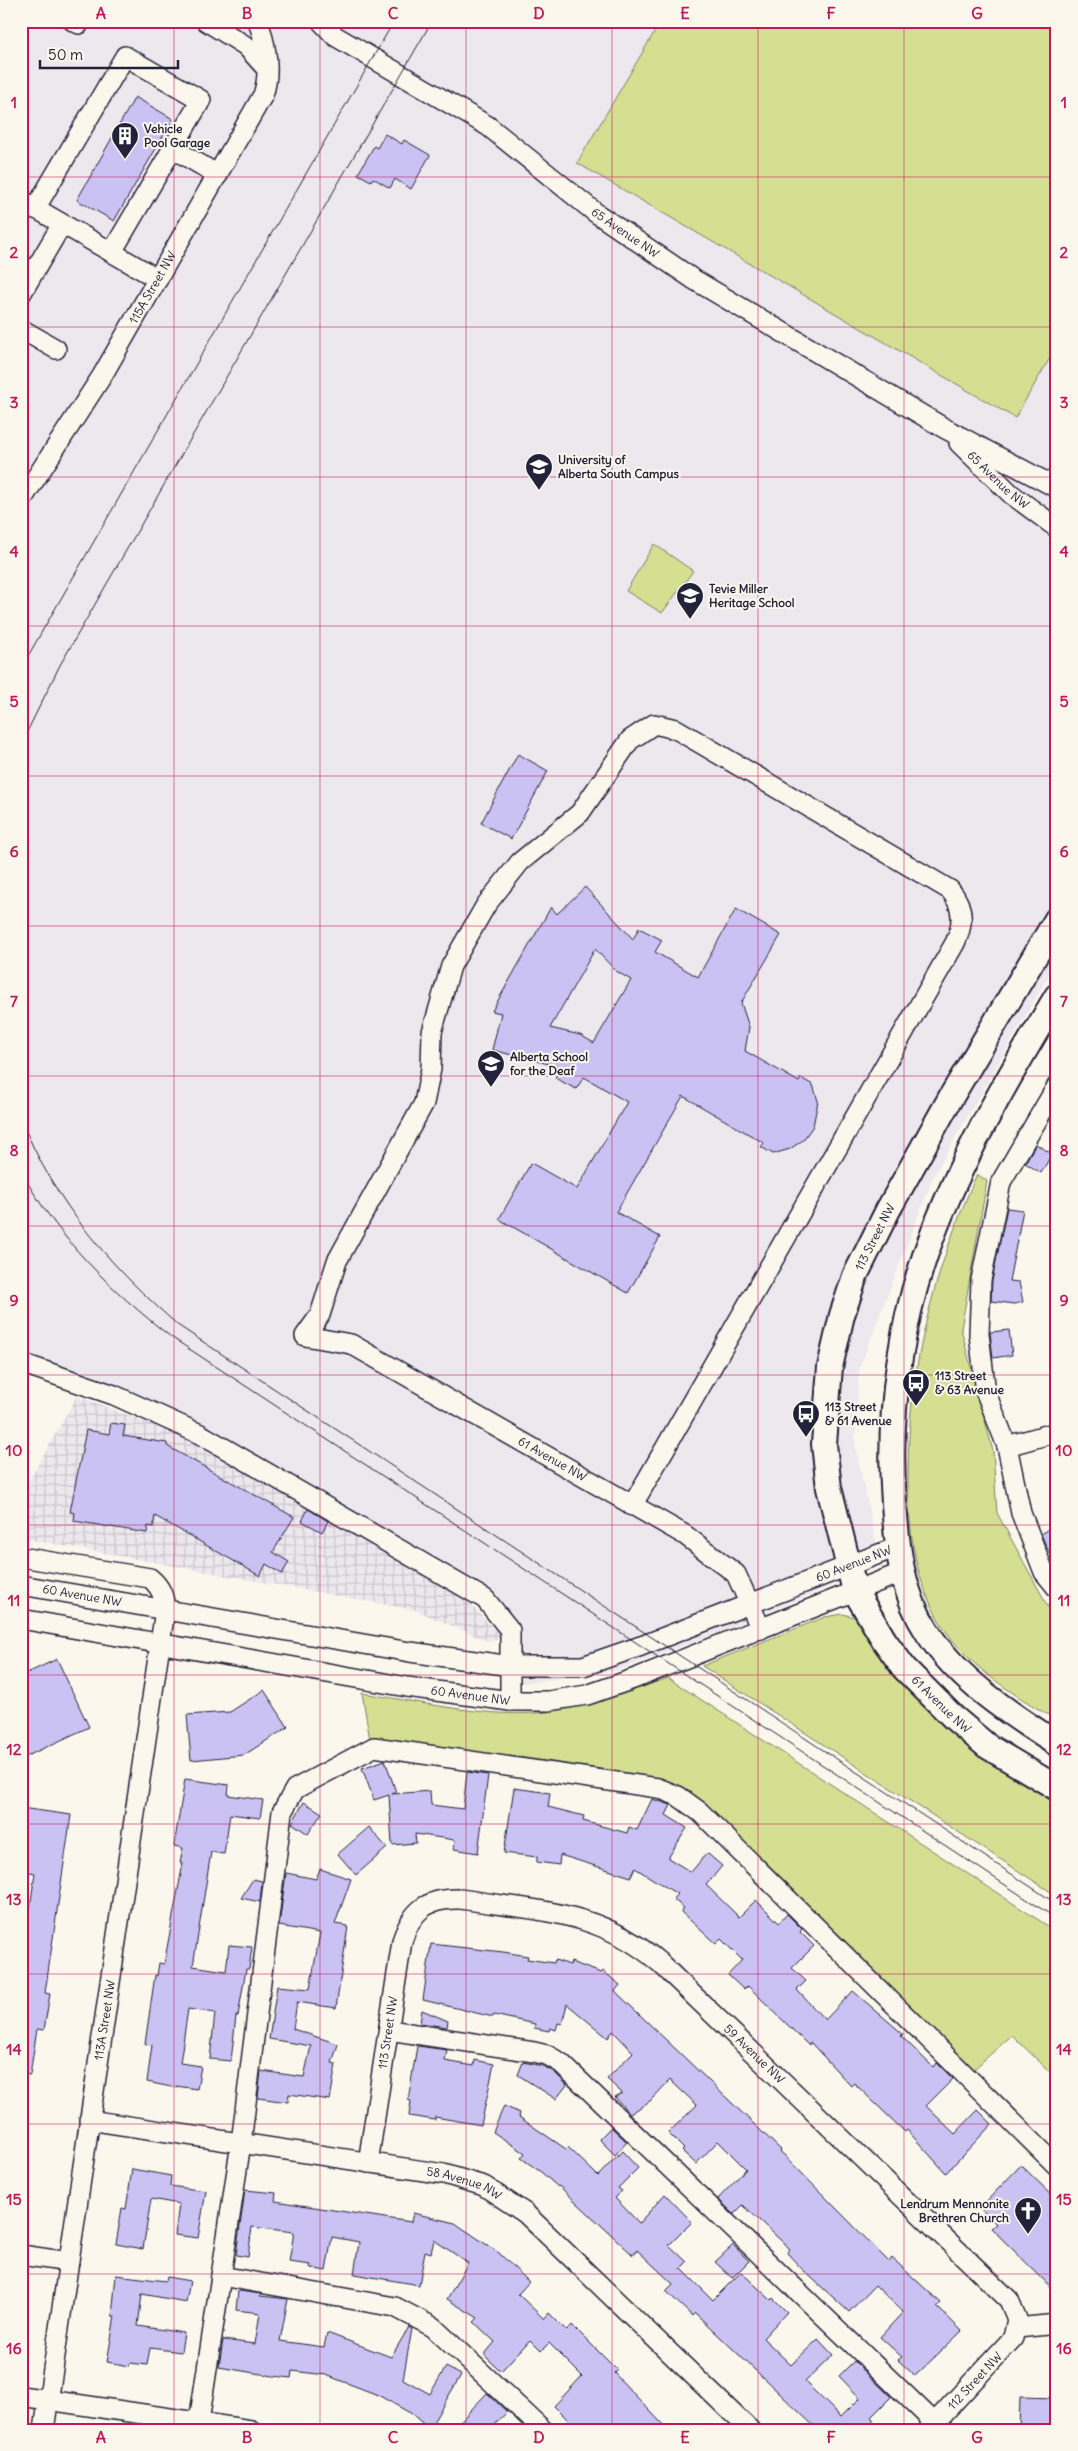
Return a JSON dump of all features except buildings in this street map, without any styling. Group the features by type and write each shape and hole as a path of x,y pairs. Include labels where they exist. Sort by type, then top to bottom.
{"main road":[{"name":"113 Street NW","path":"855,1591 829,1488 824,1444 830,1367 842,1315 855,1276 888,1210 1057,919"},
{"path":"1057,996 981,1126 935,1228 915,1290 900,1360 891,1462 897,1547 910,1600 928,1634 952,1664 983,1692 1057,1744"},
{"name":"61 Avenue NW","path":"855,1591 899,1661 930,1696 987,1746 1057,1788"}],"street":[{"path":"206,21 252,50 265,67"},
{"name":"115A Street NW","path":"21,501 88,398 263,95 267,80 265,67 266,49 258,21"},
{"name":"65 Avenue NW","path":"321,21 335,36 483,130 632,239 693,279 944,428 1057,488"},
{"path":"112,252 201,100 125,56 28,205 158,279"},
{"path":"172,148 218,175"},
{"path":"21,294 62,224"},
{"path":"21,330 56,349"},
{"name":"65 Avenue NW","path":"944,428 1011,494 1057,528"},
{"name":"61 Avenue NW","path":"632,1506 955,943 962,926 960,907 950,890 676,729 654,724 630,740 580,813 520,862 486,905 451,966 432,1032 431,1069 424,1103 336,1262 320,1315 305,1336 351,1344 632,1506 685,1535 736,1574 761,1629"},
{"path":"1057,1086 1001,1182 981,1280 979,1334 986,1393 1007,1446 1021,1513 1044,1572 1057,1588"},
{"path":"21,1363 114,1394 200,1434 485,1599 510,1630 510,1701"},
{"path":"1007,1446 1057,1432"},
{"name":"60 Avenue NW","path":"21,1585 410,1652 511,1666 583,1666 751,1604 897,1547"},
{"path":"21,1557 150,1578 162,1592 165,1610"},
{"name":"60 Avenue NW","path":"21,1620 406,1687 510,1701 548,1701 587,1695 662,1668 903,1572"},
{"name":"113A Street NW","path":"44,2430 165,1610"},
{"path":"190,2424 220,2276 241,2143 282,1812 295,1789 374,1747 658,1788 678,1796 700,1812 1057,2166"},
{"name":"59 Avenue NW","path":"422,1907 440,1900 460,1899 564,1914 599,1924 632,1941 660,1963 1010,2300 1014,2309 1017,2328"},
{"name":"113 Street NW","path":"368,2163 402,1941 407,1925 422,1907"},
{"path":"389,2030 534,2052 547,2055 561,2063 935,2428"},
{"name":"58 Avenue NW","path":"90,2120 458,2178 484,2186 505,2198 541,2228 750,2430"},
{"path":"21,2255 69,2262"},
{"path":"220,2276 395,2308 434,2327 543,2430"},
{"path":"1017,2328 1057,2324"},
{"name":"112 Street NW","path":"935,2428 1006,2348 1017,2328"},
{"path":"21,2396 190,2424 251,2430"}],"shaded area":[{"name":"University of Alberta South Campus","path":"21,21 1057,21 1057,961 934,1175 859,1369 855,1445 881,1565 722,1631 619,1670 511,1685 510,1630 485,1599 200,1434 21,1363"},
{"path":"77,1396 203,1443 467,1601 504,1639 488,1641 415,1610 21,1538 21,1495"}],"green space":[{"path":"661,21 1057,21 1057,346 1015,418 577,163"},
{"path":"654,544 693,571 662,613 626,591"},
{"path":"977,1174 987,1181 961,1329 993,1451 997,1513 1057,1623 1057,1720 1023,1700 990,1676 960,1649 948,1634 937,1617 922,1583 911,1533 908,1478 909,1438 912,1399 918,1361 936,1284 948,1247"},
{"path":"843,1614 858,1618 902,1677 934,1715 967,1745 1057,1805 1057,1896 702,1666 825,1617"},
{"path":"668,1678 1057,1932 1057,2079 1012,2035 973,2070 689,1790 370,1740 362,1693 472,1711 516,1714 553,1711 587,1705"}],"tram line":[{"path":"21,668 394,21"},
{"path":"21,744 60,665 432,21"},
{"path":"21,1119 50,1179 87,1232 131,1281 179,1326 1057,1904"},
{"path":"21,1171 51,1219 87,1262 128,1301 171,1337 1057,1919"}],"place":[{"name":"Vehicle Pool Garage","path":"125,160"},
{"name":"University of Alberta South Campus","path":"539,491"},
{"name":"Tevie Miller Heritage School","path":"690,620"},
{"name":"Alberta School for the Deaf","path":"491,1088"},
{"name":"113 Street & 63 Avenue","path":"916,1407"},
{"name":"113 Street & 61 Avenue","path":"806,1438"},
{"name":"Lendrum Mennonite Brethren Church","path":"1028,2235"}]}
